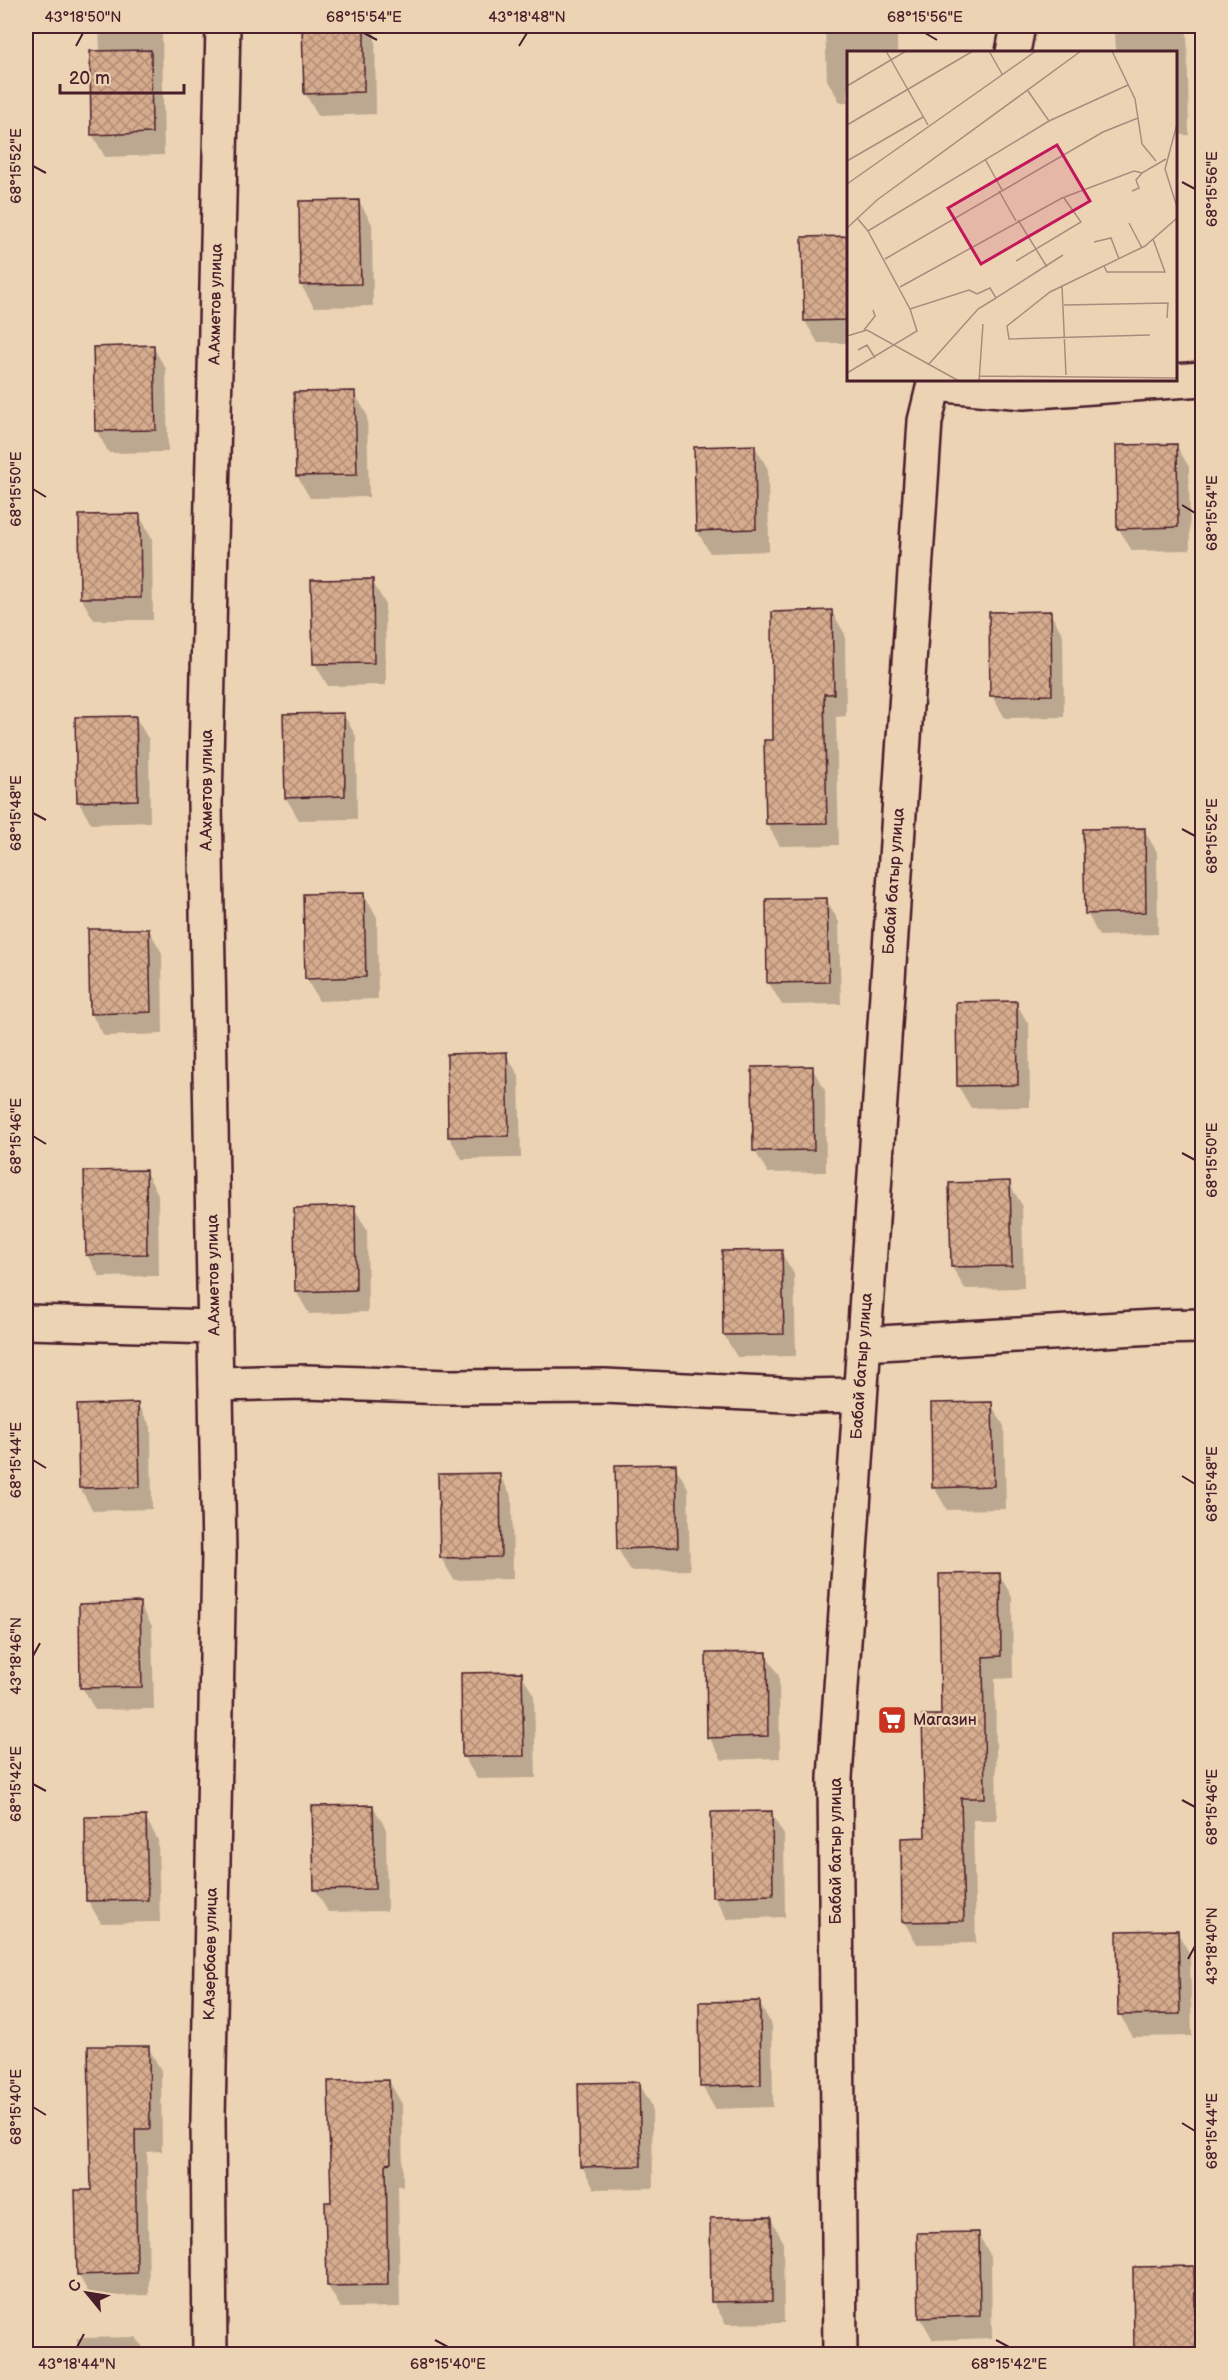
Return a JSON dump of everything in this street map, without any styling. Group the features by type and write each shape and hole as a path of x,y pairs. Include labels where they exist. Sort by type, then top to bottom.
{"street":[{"name":"А.Ахметов улица","path":"219,1554 205,803 223,26"},
{"path":"1013,51 1017,26"},
{"path":"934,382 1024,392 1203,379"},
{"name":"Бабай батыр улица","path":"840,2355 835,1778 925,422 934,382"},
{"path":"26,1322 215,1327"},
{"path":"863,1344 1203,1326"},
{"path":"216,1384 306,1382 448,1386 605,1386 806,1396 860,1395"},
{"name":"К.Азербаев улица","path":"210,2355 208,2119 219,1554"}],"building":[{"path":"302,26 364,26 364,92 304,94"},
{"path":"151,50 152,133 91,135 90,51"},
{"path":"359,200 361,284 300,285 299,201"},
{"path":"847,236 847,320 804,321 802,237"},
{"path":"154,345 156,430 95,431 93,347"},
{"path":"355,391 357,475 296,476 294,392"},
{"path":"1177,444 1178,527 1117,529 1116,445"},
{"path":"755,445 756,529 696,531 694,447"},
{"path":"140,514 141,598 80,598 79,515"},
{"path":"373,579 374,663 313,664 311,580"},
{"path":"832,610 834,694 824,694 827,823 766,824 764,740 773,740 772,612"},
{"path":"1051,611 1052,695 990,696 989,612"},
{"path":"344,713 345,796 285,798 283,714"},
{"path":"136,716 138,800 77,802 75,717"},
{"path":"1145,828 1146,912 1085,914 1083,829"},
{"path":"364,893 366,977 305,979 303,894"},
{"path":"827,898 829,982 767,983 766,899"},
{"path":"88,929 149,929 151,1012 90,1014"},
{"path":"1017,1001 1018,1085 957,1086 956,1002"},
{"path":"507,1052 509,1136 448,1137 447,1054"},
{"path":"813,1066 814,1150 753,1151 752,1067"},
{"path":"146,1170 147,1254 86,1255 84,1171"},
{"path":"1010,1181 1012,1266 951,1267 949,1183"},
{"path":"355,1206 356,1290 295,1292 294,1208"},
{"path":"782,1250 784,1334 723,1335 722,1251"},
{"path":"992,1402 994,1486 932,1488 931,1403"},
{"path":"138,1403 140,1487 79,1488 77,1405"},
{"path":"676,1464 678,1547 617,1549 615,1465"},
{"path":"500,1473 501,1557 440,1558 438,1474"},
{"path":"1000,1573 1001,1656 983,1657 985,1798 961,1798 964,1921 902,1922 901,1838 925,1837 922,1715 941,1715 939,1574"},
{"path":"140,1602 142,1687 80,1688 79,1604"},
{"path":"767,1652 768,1736 707,1738 706,1653"},
{"path":"522,1672 524,1756 462,1757 461,1673"},
{"path":"373,1805 375,1889 314,1890 312,1806"},
{"path":"772,1811 773,1895 712,1897 711,1812"},
{"path":"146,1816 148,1900 86,1901 85,1817"},
{"path":"1178,1930 1180,2014 1118,2015 1117,1931"},
{"path":"760,2001 761,2085 700,2087 699,2002"},
{"path":"88,2046 149,2046 150,2129 135,2129 137,2273 77,2275 75,2190 91,2190"},
{"path":"389,2080 391,2163 386,2164 388,2285 327,2286 325,2202 331,2202 328,2081"},
{"path":"639,2082 641,2166 580,2167 578,2083"},
{"path":"771,2217 772,2301 711,2302 710,2218"},
{"path":"979,2232 980,2316 919,2318 917,2233"},
{"path":"1194,2266 1196,2350 1134,2351 1133,2267"}],"place":[{"name":"Магазин","path":"892,1720"}]}
